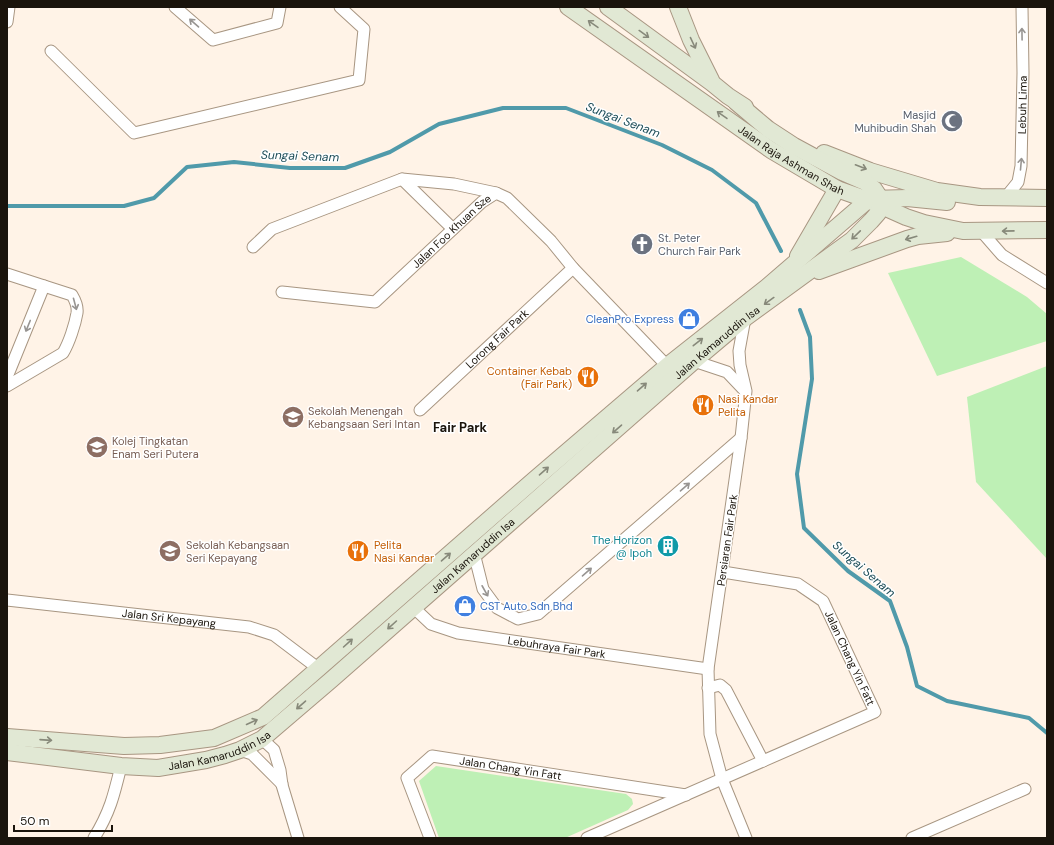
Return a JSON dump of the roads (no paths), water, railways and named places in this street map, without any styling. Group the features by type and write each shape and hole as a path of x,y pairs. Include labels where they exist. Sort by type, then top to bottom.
{"main road":[{"name":"Jalan Raja Ashman Shah","path":"568,7 771,150 837,189 877,201 906,217 924,223 963,231 1047,230"},
{"path":"597,7 612,8"},
{"path":"678,7 691,40 712,83"},
{"name":"Jalan Raja Ashman Shah","path":"612,8 736,102 790,135 830,155 870,171 928,188 980,197 1047,198"},
{"path":"736,102 768,129 794,146 842,172 865,182 874,189 877,201 907,198 955,202 980,197"},
{"path":"796,273 837,189"},
{"name":"Jalan Kamaruddin Isa","path":"7,737 124,746 160,745 214,738 263,717 499,510 796,273 852,240 878,213 877,201"},
{"path":"796,273 918,236 963,231"},
{"name":"Jalan Kamaruddin Isa","path":"7,752 121,766 158,768 206,760 240,750 262,739 474,554 672,371 694,361 796,273"},
{"path":"319,669 331,680"},
{"path":"214,738 225,742 249,735 262,739"},
{"path":"121,766 126,764 131,758 160,745"}],"street":[{"path":"7,22 9,7"},
{"path":"175,7 213,40 277,23 280,7"},
{"path":"51,51 134,133 359,80 364,29 340,7"},
{"name":"Lebuh Lima","path":"1005,198 1018,182 1021,166 1023,81 1022,7"},
{"path":"253,247 272,229 402,179 454,184 496,193"},
{"path":"402,179 453,229"},
{"name":"Jalan Foo Khuan Sze","path":"282,292 375,302 482,202 496,193 507,198 551,241 573,268 672,371"},
{"path":"981,231 1002,255 1047,283"},
{"name":"Lorong Fair Park","path":"420,410 573,268"},
{"path":"7,274 72,295 76,302 77,312 67,345 63,353 7,386"},
{"path":"7,377 44,286"},
{"name":"Persiaran Fair Park","path":"745,318 739,351 740,365 746,391 723,572 708,669 708,688 710,734 722,780 746,838"},
{"path":"694,361 727,372 746,391"},
{"path":"474,554 483,589 497,608 518,619 538,614 741,438"},
{"name":"Jalan Chang Yin Fatt","path":"587,838 875,712 823,601 798,584 723,572"},
{"name":"Jalan Sri Kepayang","path":"7,600 249,627 274,635 319,669"},
{"name":"Lebuhraya Fair Park","path":"413,607 431,624 458,632 708,669"},
{"path":"708,688 720,685 726,690 763,761"},
{"path":"262,739 274,750 280,770 282,785 298,838"},
{"path":"240,750 252,754 282,785"},
{"name":"Jalan Chang Yin Fatt","path":"430,838 407,778 432,756 686,795"},
{"path":"94,838 107,815 114,798 121,766"},
{"path":"912,838 1025,789"}],"waterway":[{"name":"Sungai Senam","path":"7,206 124,206 154,198 187,167 234,162 290,168 345,168 390,152 439,124 503,108 566,108 662,145 712,170 756,203 781,251"},
{"name":"Sungai Senam","path":"800,310 810,337 812,379 797,474 804,528 848,571 890,601 907,647 917,686 947,701 1029,718 1047,733"}],"place":[{"name":"Masjid Muhibudin Shah","path":"952,121"},
{"name":"St. Peter Church Fair Park","path":"642,244"},
{"name":"CleanPro Express","path":"689,319"},
{"name":"Container Kebab (Fair Park)","path":"588,377"},
{"name":"Nasi Kandar Pelita","path":"703,405"},
{"name":"Sekolah Menengah Kebangsaan Seri Intan","path":"293,417"},
{"name":"Kolej Tingkatan Enam Seri Putera","path":"97,447"},
{"name":"The Horizon @ Ipoh","path":"668,546"},
{"name":"Sekolah Kebangsaan Seri Kepayang","path":"170,551"},
{"name":"Pelita Nasi Kandar","path":"358,551"},
{"name":"CST Auto Sdn Bhd","path":"465,606"}],"district":[{"name":"Fair Park","path":"460,427"}]}
